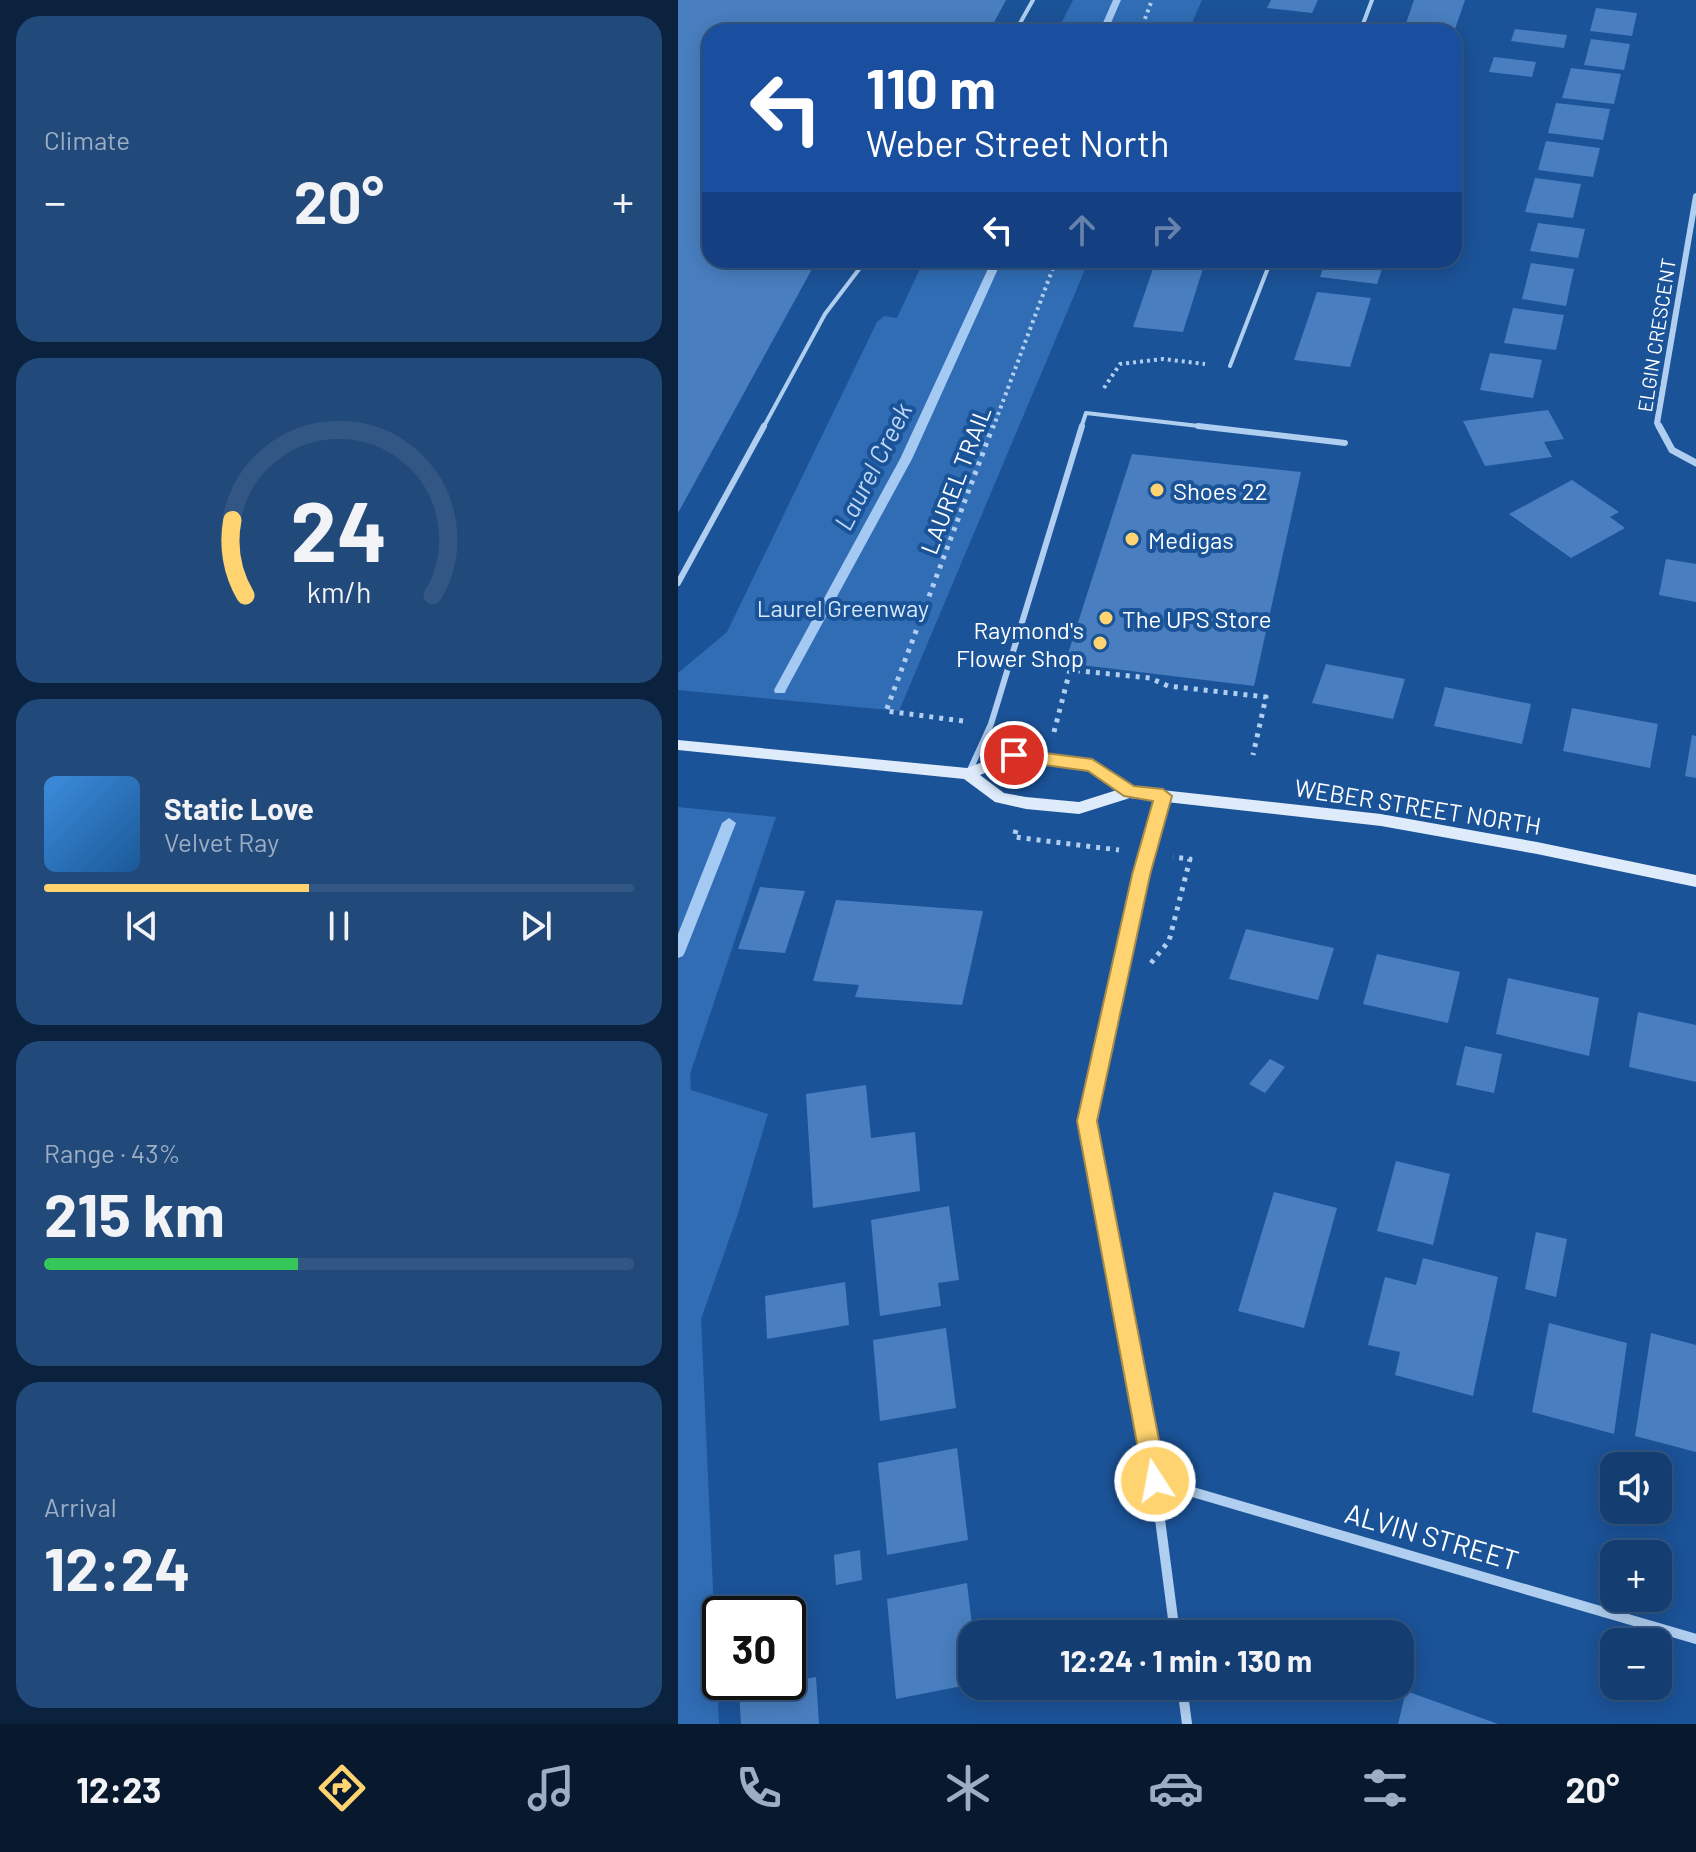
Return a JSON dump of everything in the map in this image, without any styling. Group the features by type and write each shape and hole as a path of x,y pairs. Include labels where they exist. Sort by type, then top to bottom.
{"main road":[{"name":"WEBER STREET NORTH","path":"678,745 968,774 1014,755 1092,765 1130,792"},
{"name":"WEBER STREET NORTH","path":"968,774 1000,798 1026,803 1079,808 1130,792 1381,820 1696,881"}],"street":[{"name":"ELGIN CRESCENT","path":"1696,196 1657,423 1672,450 1696,463"},
{"path":"1163,796 1141,875 1087,1121 1155,1481 1173,1620"},
{"name":"ALVIN STREET","path":"1155,1481 1696,1639"},
{"path":"1184,1700 1187,1724"}],"lane":[{"path":"1020,24 1033,0"},
{"path":"1363,24 1372,0"},
{"path":"678,583 825,314 860,268"},
{"path":"1230,366 1268,268"},
{"path":"968,774 991,724 1086,413 1345,443"}],"path":[{"path":"1143,24 1152,0"},
{"name":"LAUREL TRAIL","path":"886,711 1053,268"},
{"path":"1086,413 1120,364 1163,359 1230,366"},
{"path":"1055,730 1070,670 1150,678 1168,686 1266,697 1253,755"},
{"path":"1014,837 1109,849"},
{"path":"1169,941 1190,859 1173,857"}],"green space":[{"path":"1073,0 1202,0 1192,24 1061,24"},
{"name":"Laurel Greenway","path":"920,268 1086,268 899,711 678,690 678,673 727,632 877,322 884,316 897,318"},
{"path":"678,807 776,817 690,1074 691,1090 768,1114 738,1214 701,1319 713,1596 702,1596 702,1700 718,1700 719,1724 678,1724"}],"building":[{"path":"678,0 1006,0 993,24 702,24 702,268 813,268 678,513"},
{"path":"1271,0 1318,0 1312,13 1267,8"},
{"path":"1414,0 1465,0 1457,24 1406,24"},
{"path":"1596,8 1637,13 1632,36 1590,31"},
{"path":"1515,29 1567,35 1564,48 1511,41"},
{"path":"1591,39 1630,44 1624,70 1584,65"},
{"path":"1494,57 1536,62 1532,77 1489,72"},
{"path":"1571,68 1621,74 1614,104 1562,98"},
{"path":"1556,103 1610,109 1603,140 1548,133"},
{"path":"1546,141 1600,148 1593,177 1538,170"},
{"path":"1535,178 1581,184 1573,218 1525,212"},
{"path":"1538,223 1585,229 1578,258 1530,251"},
{"path":"1531,263 1574,269 1566,306 1522,299"},
{"path":"1153,268 1203,268 1183,332 1133,327"},
{"path":"1323,268 1382,268 1377,284 1320,277"},
{"path":"1317,292 1371,298 1350,367 1294,360"},
{"path":"1513,308 1564,315 1556,350 1504,343"},
{"path":"1490,353 1542,360 1533,398 1480,390"},
{"path":"1548,410 1564,439 1544,442 1552,457 1485,466 1463,421"},
{"path":"1132,454 1301,472 1254,686 1065,663"},
{"path":"1572,480 1619,512 1610,517 1625,528 1571,558 1509,514"},
{"path":"1666,559 1696,564 1696,602 1659,595"},
{"path":"1326,664 1405,679 1393,719 1312,703"},
{"path":"1445,687 1531,704 1522,744 1434,726"},
{"path":"1572,708 1658,724 1650,768 1563,751"},
{"path":"1692,735 1696,736 1696,778 1685,776"},
{"path":"760,887 805,891 785,953 738,949"},
{"path":"836,900 983,911 962,1005 855,997 859,985 813,981"},
{"path":"1246,929 1334,948 1318,1000 1229,979"},
{"path":"1377,954 1460,972 1448,1023 1363,1004"},
{"path":"1508,978 1599,998 1589,1056 1496,1034"},
{"path":"1638,1012 1696,1025 1696,1082 1629,1067"},
{"path":"1465,1046 1502,1054 1494,1093 1456,1085"},
{"path":"1270,1059 1285,1067 1265,1093 1249,1084"},
{"path":"866,1085 871,1138 915,1132 920,1191 813,1208 806,1094"},
{"path":"1396,1161 1450,1174 1433,1245 1377,1231"},
{"path":"1274,1192 1337,1208 1304,1328 1238,1311"},
{"path":"949,1206 959,1280 938,1283 941,1306 880,1316 871,1220"},
{"path":"1536,1232 1567,1239 1556,1297 1525,1289"},
{"path":"1423,1258 1498,1277 1473,1396 1395,1375 1400,1352 1368,1345 1385,1277 1416,1285"},
{"path":"845,1282 849,1325 767,1339 765,1296"},
{"path":"1549,1323 1627,1343 1614,1434 1532,1412"},
{"path":"946,1328 956,1408 880,1421 873,1340"},
{"path":"1651,1333 1696,1345 1696,1452 1635,1436"},
{"path":"957,1448 968,1540 887,1555 878,1463"},
{"path":"860,1550 862,1580 836,1585 834,1555"},
{"path":"967,1583 971,1620 958,1620 958,1687 896,1699 887,1599"},
{"path":"816,1677 819,1724 741,1724 740,1700 806,1700 806,1679"},
{"path":"1414,1694 1498,1724 1398,1724 1404,1700 1414,1700"}],"waterway":[{"name":"Laurel Creek","path":"1106,24 1117,0"},
{"name":"Laurel Creek","path":"780,690 906,459 993,268"},
{"name":"Laurel Creek","path":"678,952 729,823"}],"place":[{"name":"Shoes 22","path":"1157,490"},
{"name":"Medigas","path":"1132,539"},
{"name":"The UPS Store","path":"1106,618"},
{"name":"Raymond's Flower Shop","path":"1100,643"}],"route":[{"path":"1014,755 1092,765 1130,792 1163,796 1146,853 1087,1121 1155,1481"}]}
